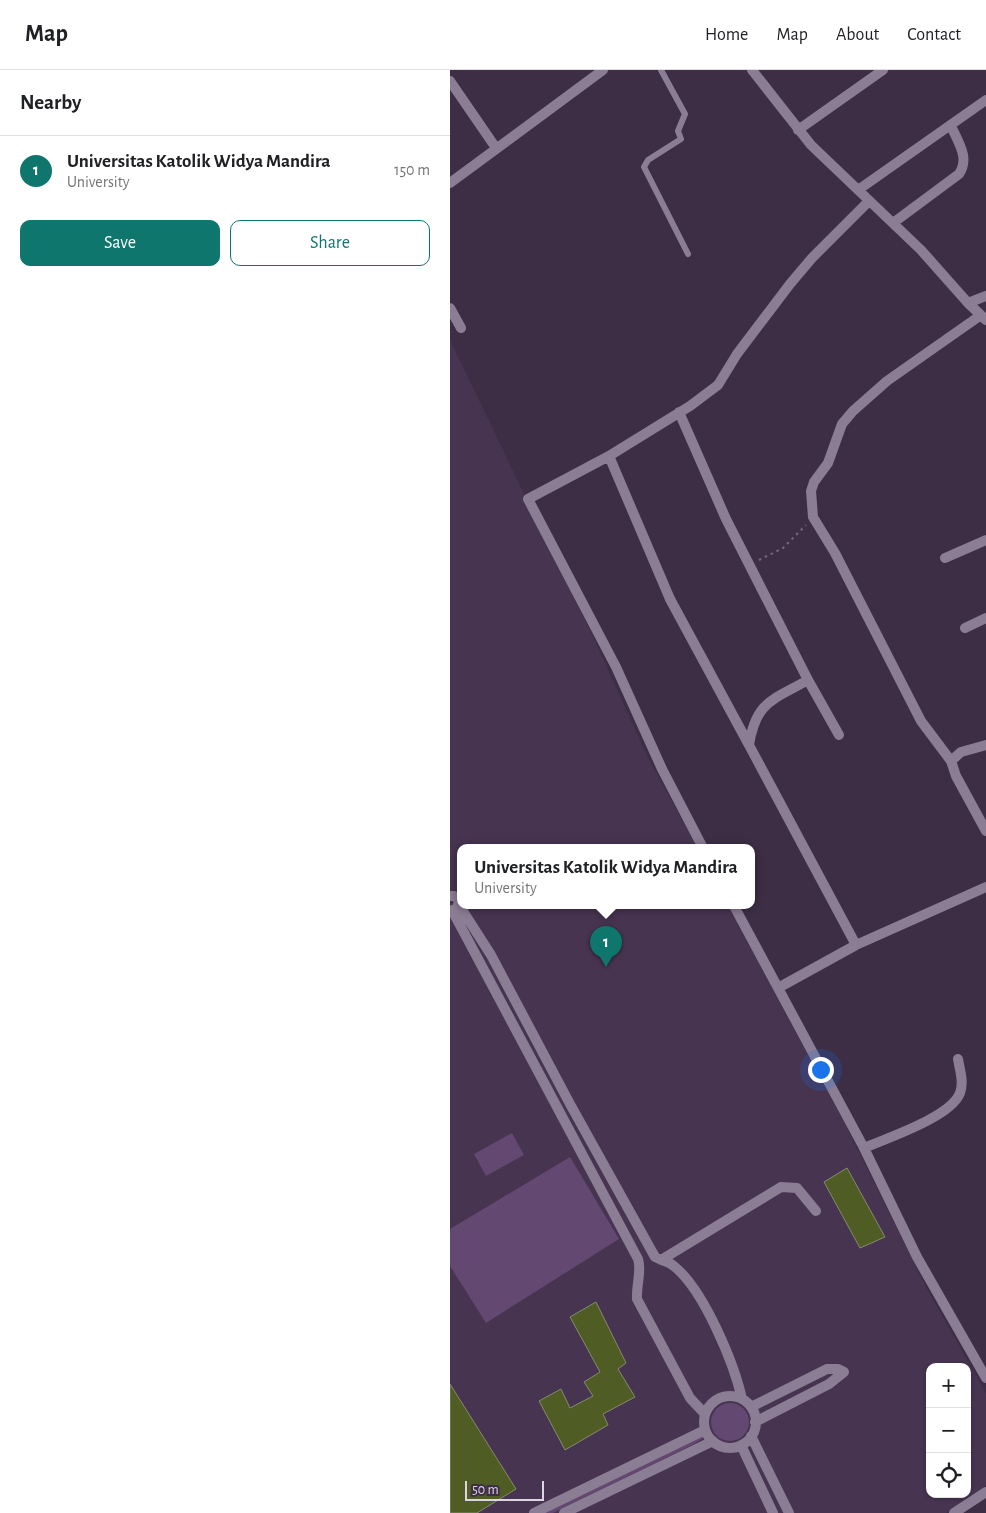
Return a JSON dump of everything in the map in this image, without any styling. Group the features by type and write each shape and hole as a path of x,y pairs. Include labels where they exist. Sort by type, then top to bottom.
{"street":[{"path":"450,183 603,70"},
{"path":"752,70 817,152 893,223 942,272 968,303 983,317 887,381 842,424 828,463 814,482 811,491 813,517 835,553 921,720 951,761 956,776 986,831"},
{"path":"798,130 884,70"},
{"path":"450,81 496,148"},
{"path":"858,190 986,100"},
{"path":"893,223 958,174 963,167 964,157 951,126"},
{"path":"701,844 662,769 616,667 528,499 609,456 718,385 737,354 790,284 812,258 869,201"},
{"path":"968,303 986,296"},
{"path":"450,308 461,328"},
{"path":"679,412 726,519 808,680 839,734"},
{"path":"609,456 670,598 856,945"},
{"path":"946,558 986,540"},
{"path":"965,628 986,618"},
{"path":"749,744 754,721 766,703 808,680"},
{"path":"951,761 961,752 986,745"},
{"path":"778,988 856,945 986,887"},
{"path":"454,908 491,955 570,1104 655,1257 677,1268 691,1283 726,1350 738,1380 742,1399"},
{"path":"454,908 638,1259 641,1270 636,1283 637,1299 690,1398 705,1414"},
{"path":"736,909 864,1148 917,1257 986,1378"},
{"path":"864,1148 909,1129 946,1109 960,1094 962,1079 958,1059"},
{"path":"661,1260 781,1187 797,1188 816,1211"},
{"path":"751,1407 827,1369 838,1369 844,1372 830,1384 756,1422"},
{"path":"730,1396 742,1399 751,1407 756,1422 751,1436 741,1445 731,1448 721,1446 713,1441 705,1430 705,1414 708,1408 718,1399 730,1396"},
{"path":"534,1513 705,1430"},
{"path":"751,1436 789,1513"},
{"path":"564,1513 713,1441"},
{"path":"741,1445 773,1513"},
{"path":"630,1466 637,1478"},
{"path":"954,1513 986,1492"},
{"path":"767,1502 780,1496"}],"lane":[{"path":"661,70 685,114 678,131 681,139 648,160 644,167 688,254"}],"path":[{"path":"750,564 783,548 813,517"}],"shaded area":[{"path":"450,340 595,641 648,758 696,844 457,844 457,909 730,909 841,1116 927,1289 969,1363 926,1363 926,1498 968,1498 946,1513 450,1513"},
{"path":"512,1133 524,1155 486,1176 474,1154"},
{"path":"570,1157 619,1239 486,1323 450,1266 450,1229"},
{"path":"971,1367 986,1393 986,1486 971,1496"},
{"path":"730,1403 744,1408 749,1422 744,1436 730,1441 716,1436 711,1422 716,1408"},
{"path":"703,1435 704,1438 692,1445 553,1513 540,1513"}],"building":[{"path":"847,1168 885,1237 860,1248 824,1182"},
{"path":"596,1302 626,1363 618,1369 635,1397 603,1414 608,1425 565,1450 539,1401 561,1389 570,1408 593,1396 584,1382 600,1372 570,1317"},
{"path":"450,1384 516,1489 477,1513 450,1513"}],"place":[{"name":"Universitas Katolik Widya Mandira","path":"606,967"}]}
